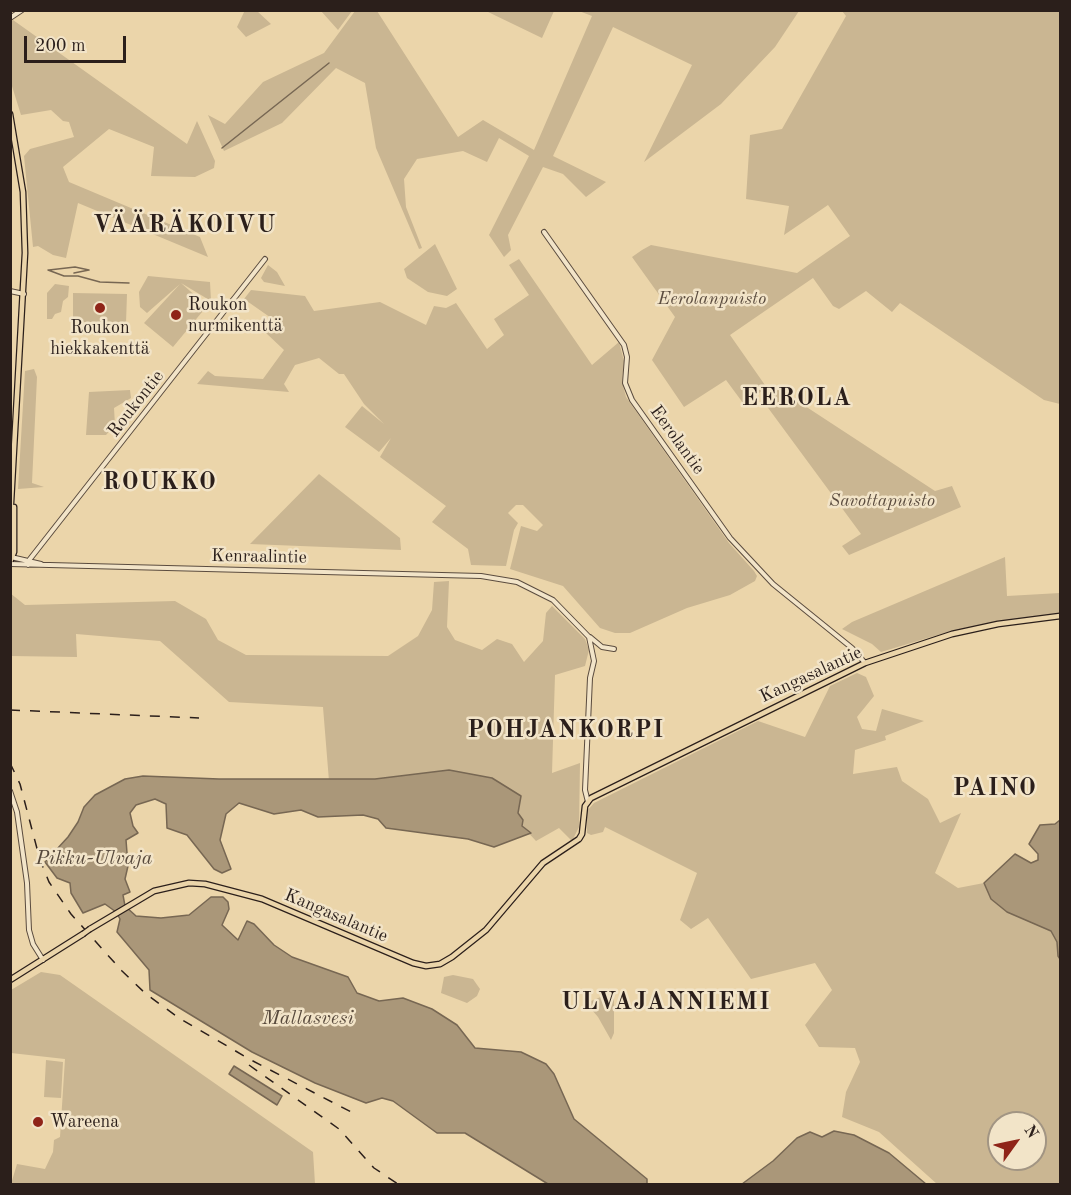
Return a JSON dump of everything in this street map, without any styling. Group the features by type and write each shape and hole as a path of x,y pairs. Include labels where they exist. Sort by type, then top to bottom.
{"main road":[{"path":"10,114 23,192 24,292 10,520"},
{"path":"11,560 12,492"},
{"name":"Kangasalantie","path":"10,980 130,903 154,891 189,883 222,887 262,899 413,963 434,965 452,957 486,930 543,863 579,839 588,802 833,676 865,663 951,634 998,624 1060,616"}],"street":[{"path":"10,18 22,10"},
{"name":"Eerolantie","path":"544,232 624,345 627,357 625,383 632,400 730,538 773,584 836,635 865,663"},
{"name":"Roukontie","path":"28,565 30,559 266,259"},
{"path":"10,290 24,292"},
{"name":"Kenraalintie","path":"11,560 30,559 44,565"},
{"name":"Kenraalintie","path":"11,560 28,565 473,576 510,580 536,590 567,612 589,637"},
{"path":"589,637 602,647 614,649"},
{"path":"588,802 585,780 590,678 594,661 589,637"},
{"path":"10,791 17,812 27,883 29,930 33,944 45,959"}],"green space":[{"path":"245,10 257,11 271,24 246,37 237,27"},
{"path":"321,11 352,11 338,30"},
{"path":"355,11 377,11 458,137 483,120 534,150 592,16 579,11 799,11 775,47 721,104 644,162 692,65 613,27 553,156 606,182 586,197 563,174 543,167 508,235 511,250 504,257 489,235 529,156 499,138 487,162 463,151 417,159 404,179 406,207 422,248 419,249 376,148 365,83 336,68 282,123 224,151 208,115 225,124 263,82 324,53"},
{"path":"486,11 554,11 542,38"},
{"name":"Eerolanpuisto","path":"842,11 1060,11 1060,404 1044,400 900,303 892,312 866,291 839,309 833,306 813,278 730,335 767,388 743,403 726,380 684,407 652,360 675,317 632,257 642,250 651,245 797,273 850,236 828,205 784,235 789,206 746,199 750,135 782,129 846,16"},
{"path":"13,20 187,144 197,121 215,161 214,168 195,177 151,176 154,147 109,129 63,167 69,182 200,237 208,257 78,203 66,258 53,255 38,246 33,247 24,156 30,149 74,137 69,122 63,121 51,110 21,115 11,83 10,22"},
{"path":"435,244 457,289 447,296 428,292 407,278 404,269"},
{"path":"519,259 592,365 619,342 624,361 622,382 626,397 729,543 754,571 757,576 755,581 730,595 687,608 630,633 615,633 600,628 563,586 510,569 521,526 537,531 543,525 523,505 516,505 508,513 518,523 514,530 506,566 471,565 468,549 432,522 446,506 380,457 391,438 379,452 345,427 362,406 384,424 364,404 344,374 339,374 319,358 295,365 284,384 289,392 197,384 208,371 215,376 263,379 284,350 266,333 274,320 244,299 251,290 305,296 314,311 380,302 426,325 434,306 446,308 456,303 487,349 504,335 494,319 529,295 509,265"},
{"path":"268,265 277,272 285,286 264,282 261,278"},
{"name":"Roukon nurmikenttä","path":"148,276 210,282 211,301 181,283 207,306 173,347 144,323 180,284 147,313 140,307 139,292"},
{"path":"55,284 69,286 68,297 63,301 61,312 55,314 52,319 47,319 47,293"},
{"name":"Roukon hiekkakenttä","path":"73,293 127,294 126,323 73,322"},
{"path":"34,369 37,377 32,483 44,487 18,489 25,371"},
{"name":"Savottapuisto","path":"779,389 935,491 952,486 961,507 849,555 842,546 861,534 763,401"},
{"path":"130,390 131,398 114,408 115,425 106,435 86,435 89,392"},
{"path":"319,474 400,538 401,550 250,544"},
{"path":"1005,557 1007,596 1060,593 1060,614 951,631 881,652 872,644 842,629 852,622"},
{"path":"449,581 447,627 455,640 482,650 497,639 512,644 524,662 543,641 546,613 552,606 585,639 589,650 585,666 555,675 552,773 580,763 579,827 572,841 559,828 536,841 522,826 492,778 449,770 375,779 329,781 323,707 229,702 160,641 76,634 77,657 11,656 10,593 25,605 175,601 206,619 218,640 246,655 388,656 418,636 432,610 434,582"},
{"path":"857,673 866,677 874,696 857,717 862,729 876,731 882,709 924,721 885,736 886,740 855,750 853,774 897,767 902,781 928,799 940,823 961,813 935,873 958,888 984,883 991,899 1007,912 1051,931 1057,942 1060,959 1060,1184 937,1184 879,1132 842,1117 846,1092 860,1062 855,1048 819,1047 805,1025 832,990 815,963 751,979 708,918 691,929 680,920 697,873 605,827 603,832 591,835 587,833 587,811 594,803 758,721 805,737 830,686"},
{"path":"41,972 60,975 313,1152 315,1184 11,1184 17,1164 45,1169 53,1152 54,1140 60,1137 65,1059 11,1053 11,990"},
{"path":"453,975 473,979 480,989 477,996 467,1003 441,993 444,977"},
{"path":"603,996 614,998 614,1033 611,1040 598,1017 586,1003"},
{"path":"46,1060 63,1062 61,1098 44,1097"}],"water":[{"name":"Mallasvesi","path":"449,770 492,778 521,796 518,813 523,820 522,826 531,833 494,847 468,839 386,828 378,819 363,815 318,817 301,810 274,814 239,803 226,814 220,840 231,869 222,873 214,869 187,835 167,828 166,804 155,799 136,805 130,813 133,826 138,833 126,840 128,866 125,879 130,892 123,895 125,906 136,916 161,918 189,915 211,897 223,897 228,902 229,909 222,925 238,940 247,921 254,924 274,945 292,957 348,977 357,993 379,1001 403,998 432,1009 457,1025 475,1048 521,1052 546,1064 554,1074 574,1119 647,1179 647,1184 548,1184 465,1133 437,1133 393,1101 382,1098 366,1103 315,1083 252,1052 150,990 149,970 117,932 120,919 116,912 105,904 83,913 71,893 70,883 57,878 45,862 68,837 84,807 95,795 125,779 143,776 219,779 375,779"},
{"path":"1060,820 1060,959 1057,942 1051,931 1007,912 991,899 984,883 1015,854 1031,863 1038,860 1038,854 1029,844 1040,825 1055,824"},
{"path":"234,1066 282,1096 277,1105 229,1074"},
{"path":"834,1131 854,1135 889,1153 926,1184 742,1184 773,1161 797,1138 810,1132 822,1137"}],"waterway":[{"path":"222,148 329,63"},
{"path":"49,270 75,267 89,270 74,273"},
{"path":"48,270 64,276 78,276 100,282 129,283"}],"railway":[{"path":"10,710 199,718"},
{"path":"10,763 20,784 40,860 49,882 71,914 122,971 146,994 179,1018 251,1060 355,1114"},
{"path":"249,1065 339,1129 374,1168 398,1184"}],"place":[{"name":"Roukon hiekkakenttä","path":"100,308"},
{"name":"Roukon nurmikenttä","path":"176,315"},
{"name":"Wareena","path":"38,1122"}],"district":[{"name":"VÄÄRÄKOIVU","path":"185,226"},
{"name":"EEROLA","path":"797,399"},
{"name":"ROUKKO","path":"160,483"},
{"name":"POHJANKORPI","path":"566,731"},
{"name":"PAINO","path":"995,789"},
{"name":"ULVAJANNIEMI","path":"666,1003"}],"water label":[{"name":"Pikku-Ulvaja","path":"94,859"}]}
